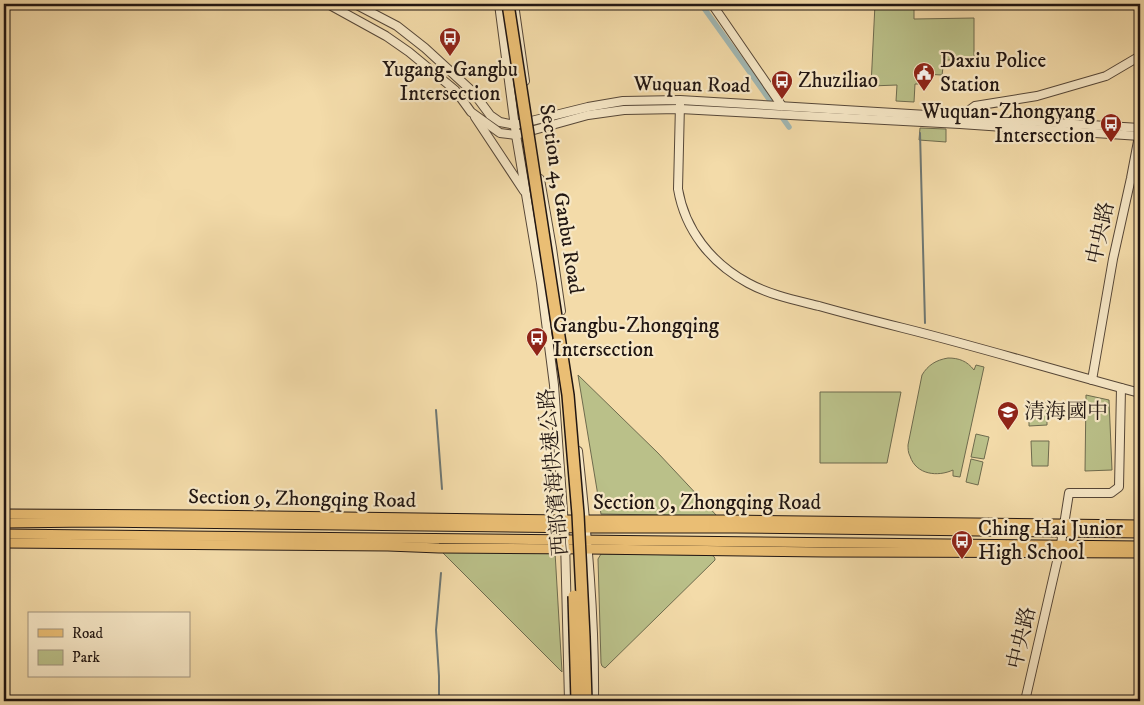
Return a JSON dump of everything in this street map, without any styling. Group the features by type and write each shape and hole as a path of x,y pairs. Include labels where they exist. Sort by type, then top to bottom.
{"highway":[{"name":"西部濱海快速公路","path":"501,4 560,396 572,511 577,701"},
{"name":"西部濱海快速公路","path":"508,4 568,395 578,514 586,701"}],"main road":[{"name":"Section 9, Zhongqing Road","path":"4,514 196,515 564,524"},
{"name":"Section 9, Zhongqing Road","path":"4,522 586,524 736,528 1064,528 1140,525"},
{"name":"Section 9, Zhongqing Road","path":"1064,528 1140,533"},
{"name":"Section 9, Zhongqing Road","path":"4,534 565,545"},
{"name":"Section 9, Zhongqing Road","path":"4,543 588,544 917,553 1140,546"},
{"name":"Section 9, Zhongqing Road","path":"1060,548 1140,553"}],"street":[{"path":"328,4 386,36 409,52 454,90 471,112 525,193"},
{"path":"355,4 397,26 426,48 472,92 490,115 500,122 516,126"},
{"name":"Section 4, Ganbu Road","path":"501,4 516,135 541,284 554,385 565,545 569,701"},
{"name":"Section 4, Ganbu Road","path":"514,4 552,248 573,401 588,544 594,701"},
{"path":"712,4 782,106"},
{"path":"960,121 975,106 1037,96 1106,76 1140,56"},
{"name":"中央路","path":"1092,380 1113,259 1139,132 1140,94"},
{"path":"680,100 678,189 688,224 707,250 727,269 747,282 774,295 922,333 1140,393"},
{"name":"Wuquan Road","path":"516,126 588,106 623,101 680,100 782,106 960,121"},
{"name":"Wuquan Road","path":"516,135 588,116 632,110 680,109 960,121 1139,132"},
{"path":"471,112 500,133 516,135"},
{"name":"中央路","path":"1025,701 1060,548 1069,493 1110,493 1119,487 1121,388"}],"green space":[{"path":"875,4 914,4 914,19 974,18 974,60 944,60 942,75 922,74 921,84 915,84 914,102 896,101 897,85 871,86"},
{"path":"920,128 946,129 946,142 919,140"},
{"path":"948,358 963,361 974,370 976,365 984,367 960,477 953,476 953,470 934,474 922,471 913,462 908,450 922,375 933,364"},
{"path":"578,375 658,453 717,516 601,514"},
{"path":"820,392 901,392 887,463 820,463"},
{"path":"1086,395 1109,400 1112,470 1085,471"},
{"path":"1047,402 1047,425 1029,426 1029,411 1035,408 1037,403"},
{"path":"976,434 989,437 984,459 971,457"},
{"path":"1031,441 1049,441 1048,466 1032,466"},
{"path":"971,459 983,462 978,485 966,482"},
{"path":"441,551 555,552 562,672"},
{"path":"601,554 711,555 715,560 605,668 601,663 598,559"}],"waterway":[{"path":"701,4 789,127"},
{"path":"920,133 925,323"},
{"path":"436,410 442,489"},
{"path":"439,697 436,630 441,573"}],"place":[{"name":"Yugang-Gangbu Intersection","path":"450,57"},
{"name":"Daxiu Police Station","path":"924,92"},
{"name":"Zhuziliao","path":"782,100"},
{"name":"Wuquan-Zhongyang Intersection","path":"1111,143"},
{"name":"Gangbu-Zhongqing Intersection","path":"537,357"},
{"name":"清海國中","path":"1008,431"},
{"name":"Ching Hai Junior High School","path":"962,560"}]}
